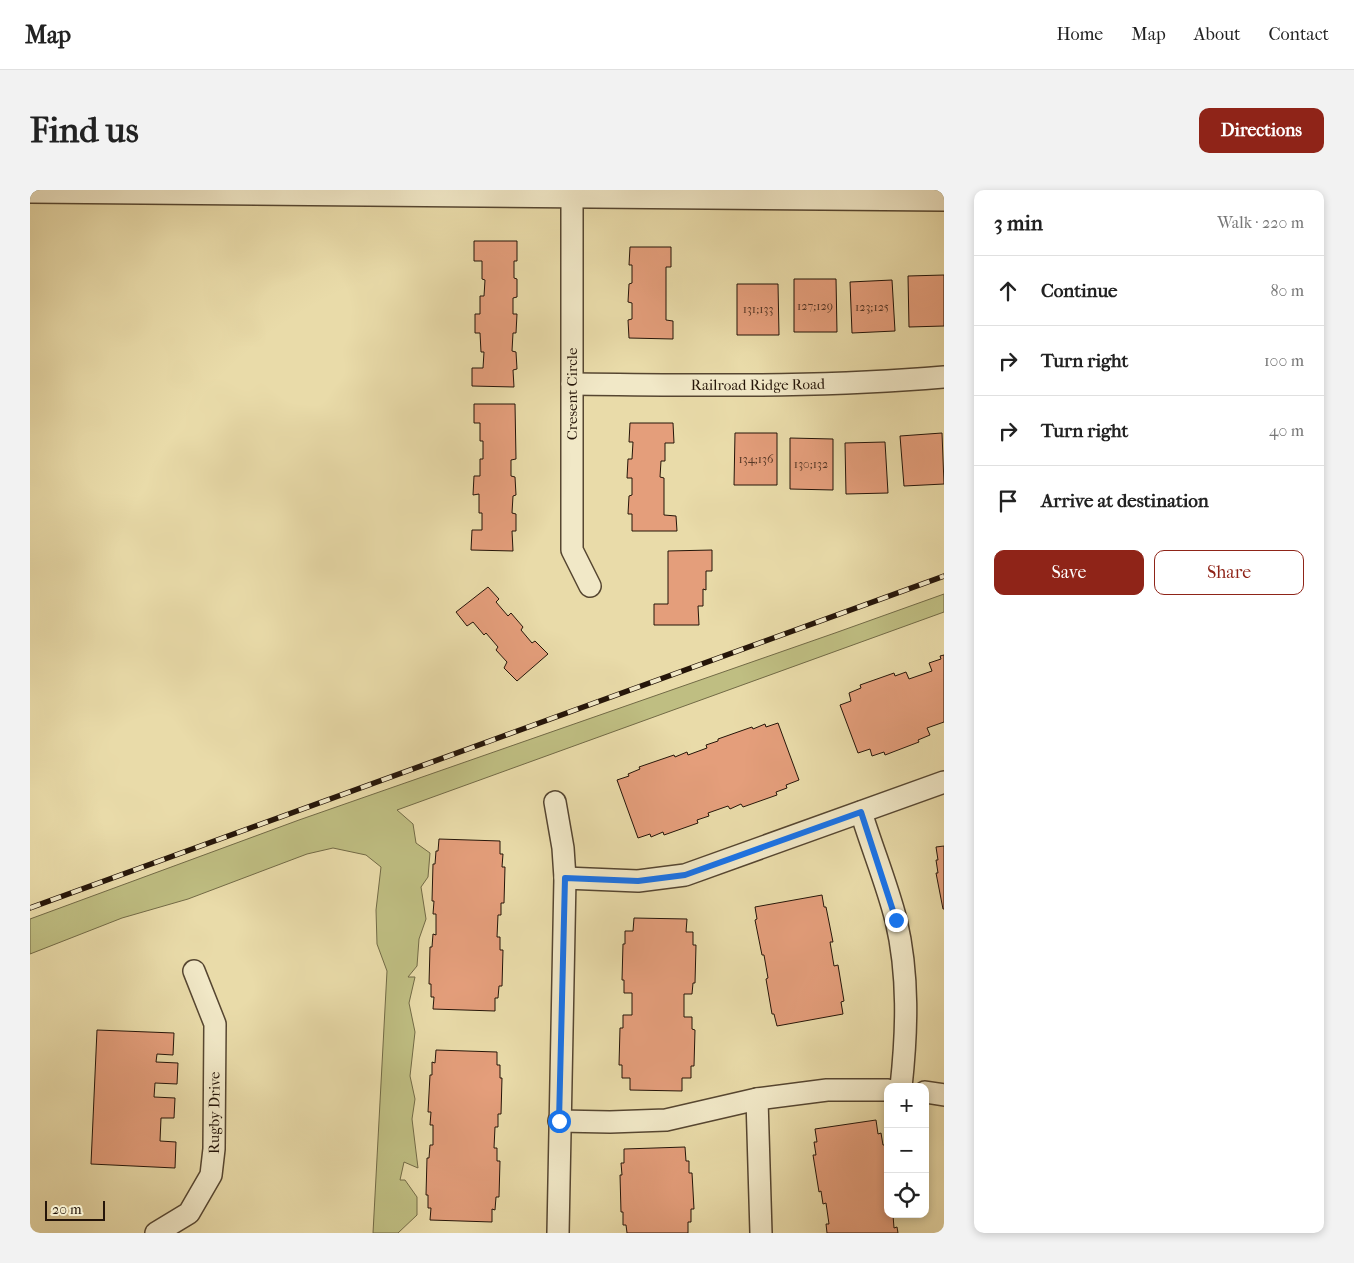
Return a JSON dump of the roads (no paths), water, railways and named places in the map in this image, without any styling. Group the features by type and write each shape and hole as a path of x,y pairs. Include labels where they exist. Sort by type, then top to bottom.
{"street":[{"path":"30,192 391,193 572,198 830,195 944,200"},
{"name":"Cresent Circle","path":"572,198 572,550 590,586"},
{"name":"Railroad Ridge Road","path":"572,384 801,385 886,382 944,377"},
{"path":"565,878 638,881 685,875 944,782"},
{"path":"555,802 564,848 565,878 558,1233"},
{"path":"861,812 896,920 902,957 906,992 906,1024 901,1083"},
{"name":"Rugby Drive","path":"156,1233 189,1213 211,1175 214,1149 215,1024 194,972"},
{"path":"559,1121 666,1120 757,1099 827,1090 884,1090"},
{"path":"929,1093 944,1095"},
{"path":"757,1099 761,1233"}],"railway":[{"path":"30,908 944,576"}]}
